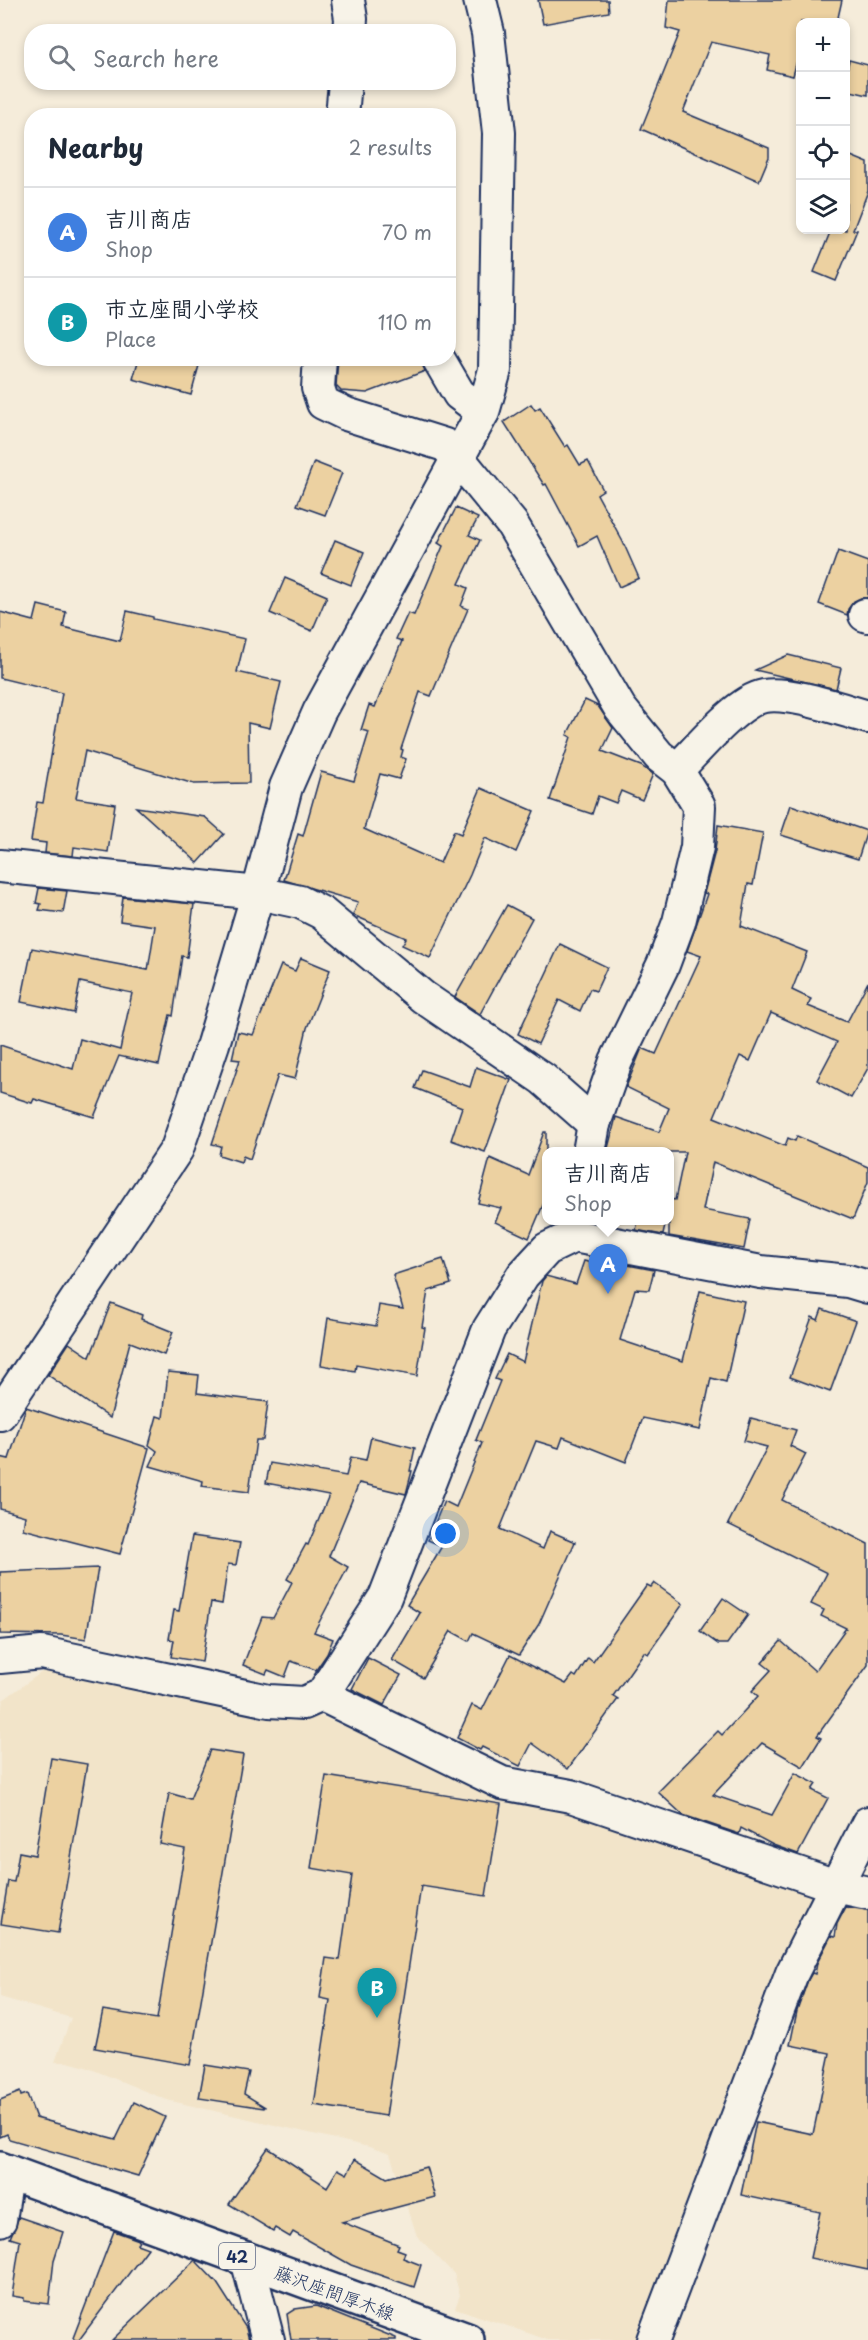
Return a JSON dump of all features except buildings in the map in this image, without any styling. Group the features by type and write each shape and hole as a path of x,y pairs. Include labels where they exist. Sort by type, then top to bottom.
{"main road":[{"name":"藤沢座間厚木線","path":"4,2170 467,2340"}],"street":[{"path":"348,0 351,24"},
{"path":"0,1414 177,1149 213,1044 258,893 286,787 319,712 483,411 495,370 499,133 488,33 480,0"},
{"path":"343,108 344,90"},
{"path":"319,366 318,388 323,403 346,414 445,445 458,458 512,524 620,708 659,756 677,770 699,807 697,847 679,922 663,965 616,1061 592,1138"},
{"path":"443,366 459,394 483,411"},
{"path":"677,770 742,705 764,696 787,696 868,717"},
{"path":"0,866 258,893 300,902 322,913 423,997 543,1079 592,1138"},
{"path":"0,1657 42,1653 270,1701 304,1703 322,1695 385,1597 489,1329 523,1275 547,1249 575,1228 761,1272 848,1281 868,1287"},
{"path":"322,1695 502,1783 571,1796 836,1886 868,1893"},
{"path":"654,2340 792,1973 868,1823"},
{"path":"0,2220 4,2170"},
{"path":"247,2259 268,2340"}],"shaded area":[{"path":"46,1669 258,1713 322,1717 504,1792 571,1804 818,1894 643,2340 548,2340 455,2308 460,2295 454,2274 417,2236 390,2154 369,2147 167,2100 86,2067 68,2062 55,2062 71,2018 0,1997 0,1717 3,1700"}],"place":[{"name":"吉川商店","path":"608,1294"},
{"name":"市立座間小学校","path":"377,2018"}]}
